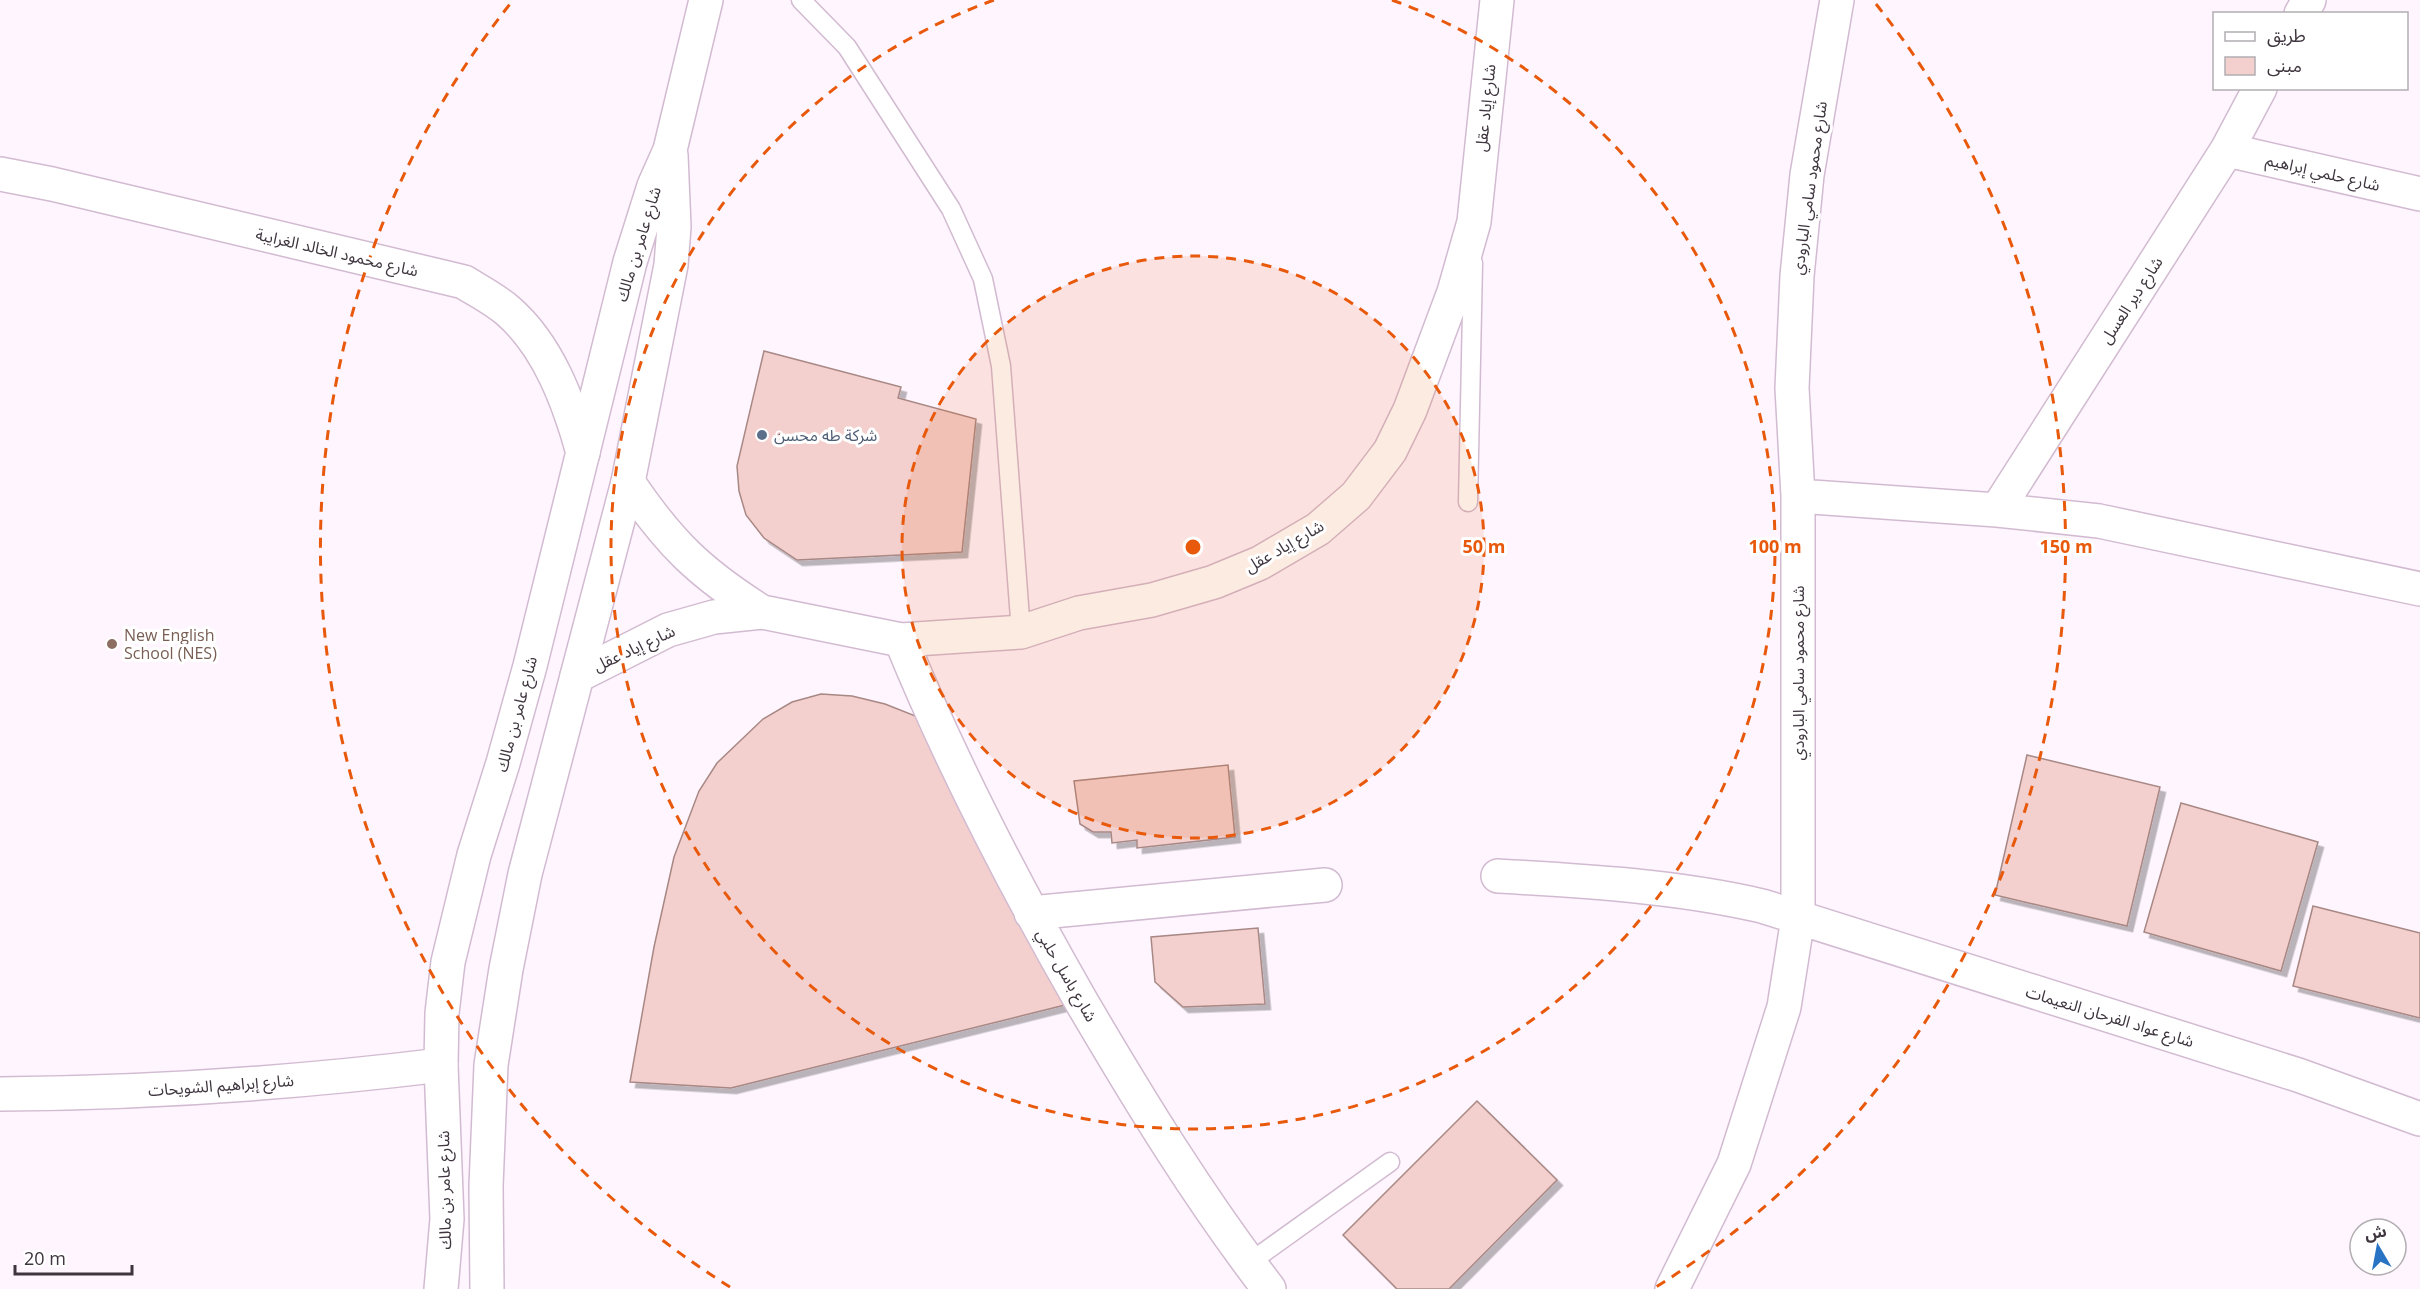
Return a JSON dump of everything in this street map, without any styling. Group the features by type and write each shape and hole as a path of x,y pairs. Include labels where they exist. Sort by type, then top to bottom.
{"street":[{"name":"شارع عامر بن مالك","path":"441,1289 447,1219 441,1065 442,1013 448,962 474,855 530,666 641,224 670,150 705,0"},
{"name":"شارع إياد عقل","path":"578,676 668,630 714,617 762,612 901,640 1021,632 1079,614 1152,600 1214,582 1260,562 1318,529 1356,496 1389,450 1410,410 1454,292 1474,222 1497,0"},
{"name":"شارع محمود سامي البارودي","path":"1672,1289 1734,1164 1784,1007 1797,918 1798,496 1792,388 1797,276 1807,175 1837,0"},
{"name":"شارع دير العسل","path":"1997,510 2227,150 2259,90"},
{"name":"شارع عامر بن مالك","path":"487,1289 486,1186 491,1065 506,969 525,874 628,482 671,265 674,227 670,150"},
{"name":"شارع حلمي إبراهيم","path":"2227,150 2420,194"},
{"name":"شارع محمود الخالد الغرايبة","path":"0,174 52,184 464,282 507,310 536,341 552,369 583,453"},
{"name":"شارع إياد عقل","path":"628,482 655,521 686,556 722,586 762,612"},
{"path":"1798,496 1997,510 2099,521 2420,589"},
{"name":"شارع باسل حلبي","path":"901,640 927,702 1031,913 1108,1047 1176,1158 1269,1289"},
{"name":"شارع عواد الفرحان النعيمات","path":"1498,876 1597,882 1720,898 1762,906 2298,1075 2420,1119"},
{"path":"1031,913 1325,885"},
{"name":"شارع إبراهيم الشويحات","path":"0,1094 78,1093 213,1086 366,1074 441,1065 491,1065"}],"lane":[{"path":"801,0 848,47 951,209 983,279 1001,366 1021,632"},
{"path":"1468,502 1474,222"},
{"path":"1249,1263 1390,1162"}],"building":[{"path":"764,351 901,387 898,398 976,419 962,552 797,560 764,538 746,515 739,491 737,466"},
{"path":"821,694 852,696 885,704 918,717 1065,1005 731,1088 630,1082 654,947 674,857 699,791 717,763 763,719 792,702"},
{"path":"2027,755 2160,787 2127,926 1995,895"},
{"path":"1228,765 1235,837 1137,848 1137,840 1112,843 1111,832 1093,832 1080,824 1074,781"},
{"path":"2181,803 2318,842 2281,971 2144,932"},
{"path":"2313,906 2420,933 2420,1018 2293,986"},
{"path":"1258,928 1265,1004 1183,1007 1155,982 1151,937"},
{"path":"1477,1101 1557,1180 1449,1289 1397,1289 1343,1235"}],"place":[{"name":"شركة طه محسن","path":"762,435"},
{"name":"New English School (NES)","path":"112,644"}]}
